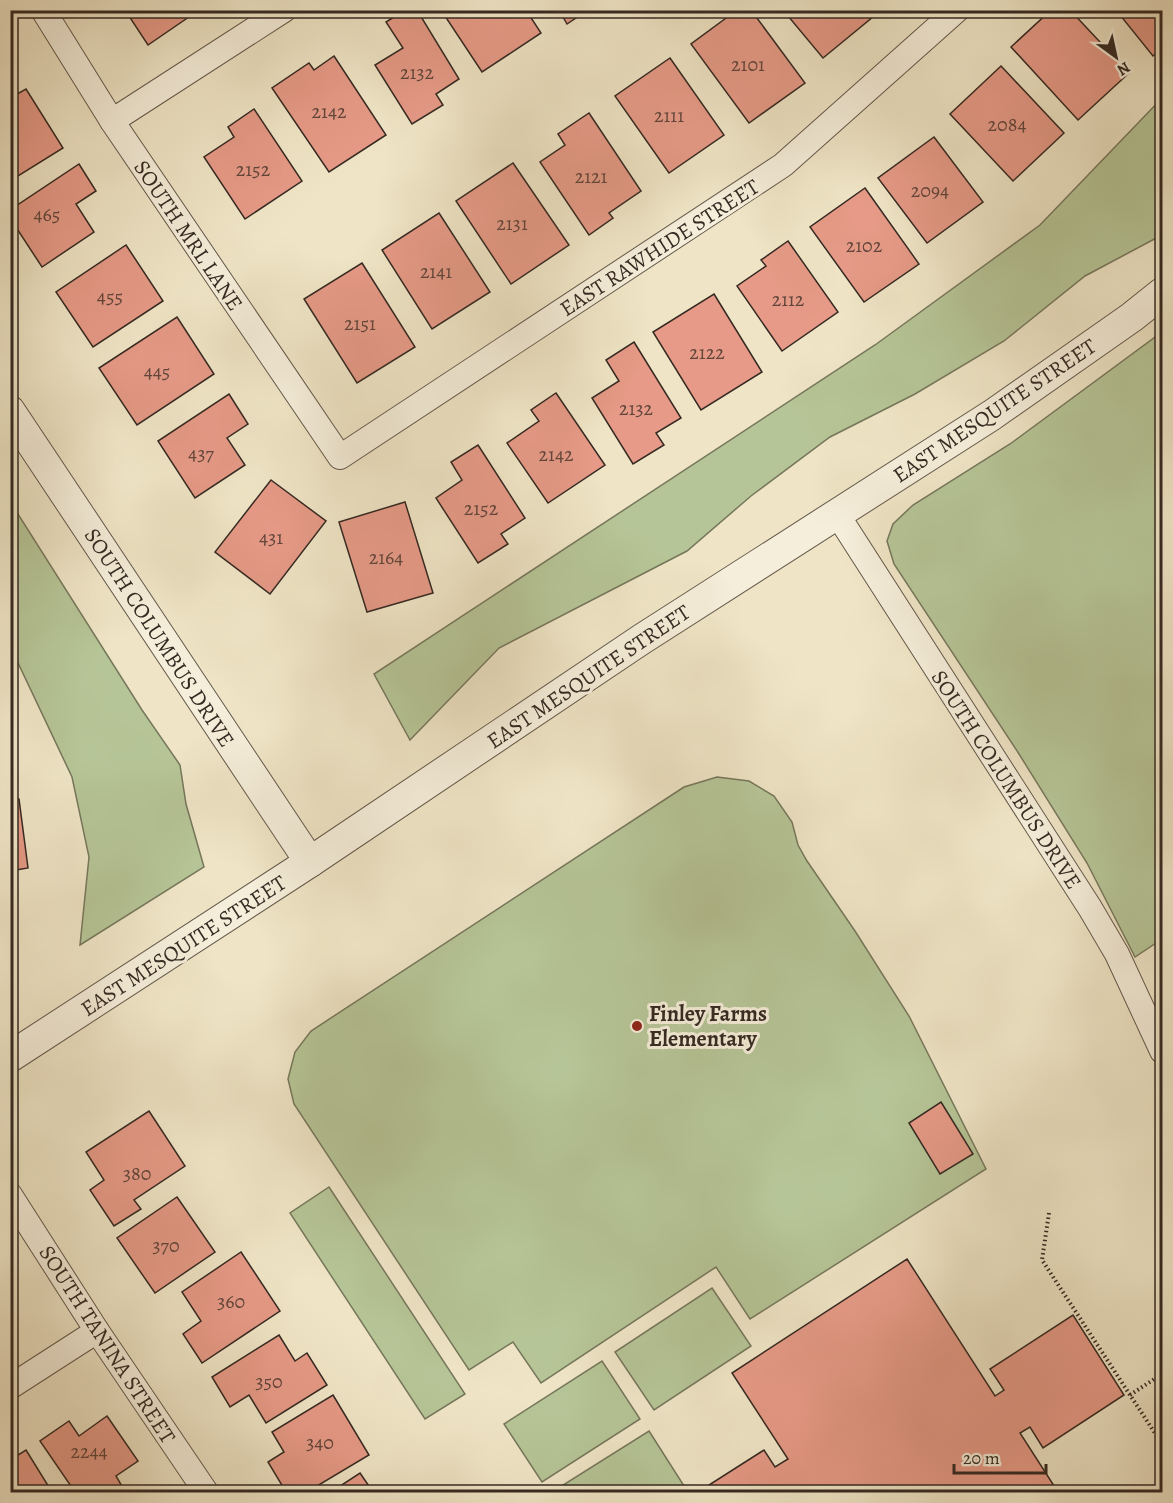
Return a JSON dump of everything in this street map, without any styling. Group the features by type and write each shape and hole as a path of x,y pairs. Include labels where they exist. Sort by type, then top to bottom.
{"street":[{"name":"SOUTH MRL LANE","path":"43,10 112,121 340,457"},
{"path":"112,121 284,10"},
{"name":"EAST RAWHIDE STREET","path":"340,457 783,165 957,10"},
{"name":"EAST MESQUITE STREET","path":"10,1058 310,862 642,639 1036,384 1132,317 1162,293"},
{"name":"SOUTH COLUMBUS DRIVE","path":"10,411 310,862"},
{"name":"SOUTH COLUMBUS DRIVE","path":"837,514 1090,908 1117,954 1162,1051"},
{"name":"SOUTH TANINA STREET","path":"10,1196 97,1331 206,1492"},
{"path":"10,1387 97,1331"}],"path":[{"path":"1049,1213 1042,1260 1162,1444"},
{"path":"1130,1395 1162,1374"}],"green space":[{"path":"1162,98 1162,235 1085,276 1004,341 915,394 830,437 751,496 687,551 499,648 410,740 374,674 875,345 1040,225"},
{"path":"1162,332 1162,939 1135,957 1087,863 1019,754 894,564 887,541 893,524 913,505 1010,444"},
{"path":"11,503 142,710 180,765 186,804 204,867 80,945 89,857 72,777 11,648"},
{"path":"717,777 749,781 774,796 792,822 798,845 807,861 909,1016 986,1169 750,1319 716,1267 541,1383 513,1342 469,1370 294,1104 288,1079 295,1052 311,1031 684,787"},
{"path":"329,1187 465,1394 425,1419 290,1213"},
{"path":"712,1288 751,1346 654,1410 615,1352"},
{"path":"602,1361 640,1419 542,1482 504,1424"},
{"path":"649,1431 686,1489 681,1492 552,1492"}],"building":[{"path":"125,10 199,10 148,45"},
{"path":"405,10 417,10 459,79 436,94 443,105 412,124 375,65 403,48 386,22"},
{"path":"441,10 526,10 541,33 482,72"},
{"path":"559,10 588,10 567,24"},
{"path":"737,10 751,10 805,83 749,123 691,44"},
{"path":"783,10 870,10 874,16 823,58"},
{"path":"1051,10 1070,10 1129,73 1078,120 1011,47"},
{"path":"1116,10 1162,10 1162,48 1153,56"},
{"path":"334,56 386,135 329,172 272,88 309,63 314,70"},
{"path":"670,58 724,135 669,173 615,96"},
{"path":"1001,66 1064,133 1013,181 950,114"},
{"path":"26,89 63,148 10,181 10,98"},
{"path":"254,109 302,181 245,219 204,157 234,137 228,127"},
{"path":"589,113 641,191 609,213 613,218 589,235 540,162 565,145 558,134"},
{"path":"934,137 983,202 927,243 878,178"},
{"path":"513,163 569,245 511,284 456,201"},
{"path":"79,164 96,191 76,204 94,232 42,267 10,218 10,210"},
{"path":"865,188 919,264 864,302 810,227"},
{"path":"439,213 490,292 432,329 382,250"},
{"path":"788,241 838,312 782,351 737,286 766,266 761,260"},
{"path":"126,245 163,301 93,347 56,292"},
{"path":"362,263 415,347 357,383 304,299"},
{"path":"714,294 762,372 701,410 653,332"},
{"path":"177,317 214,374 137,425 99,368"},
{"path":"634,342 681,418 656,433 664,445 633,464 592,398 619,381 606,360"},
{"path":"556,393 605,465 548,503 507,443 539,421 531,410"},
{"path":"229,394 248,424 227,438 245,465 195,498 158,441"},
{"path":"478,445 525,518 501,534 508,544 478,563 436,498 462,480 451,462"},
{"path":"271,480 326,521 270,594 215,552"},
{"path":"405,502 433,593 367,612 339,522"},
{"path":"19,799 28,868 10,871 10,800"},
{"path":"941,1102 973,1154 940,1174 909,1123"},
{"path":"149,1111 185,1166 134,1200 141,1209 114,1226 90,1190 104,1180 86,1152"},
{"path":"177,1197 215,1252 155,1293 117,1238"},
{"path":"241,1252 280,1311 202,1363 183,1334 201,1321 182,1292"},
{"path":"907,1259 995,1396 1004,1390 990,1369 1073,1315 1124,1395 1043,1448 1030,1427 1020,1433 1058,1492 698,1492 764,1450 775,1467 788,1459 732,1373"},
{"path":"279,1335 295,1361 307,1353 327,1385 266,1423 249,1395 230,1407 212,1377"},
{"path":"333,1395 369,1455 307,1492 286,1492 268,1462 284,1452 272,1432"},
{"path":"107,1416 138,1461 116,1476 123,1488 116,1492 75,1492 40,1441 69,1421 79,1436"},
{"path":"26,1450 52,1492 10,1492 10,1460"},
{"path":"360,1473 373,1492 331,1492"}],"place":[{"name":"Finley Farms Elementary","path":"637,1026"}]}
